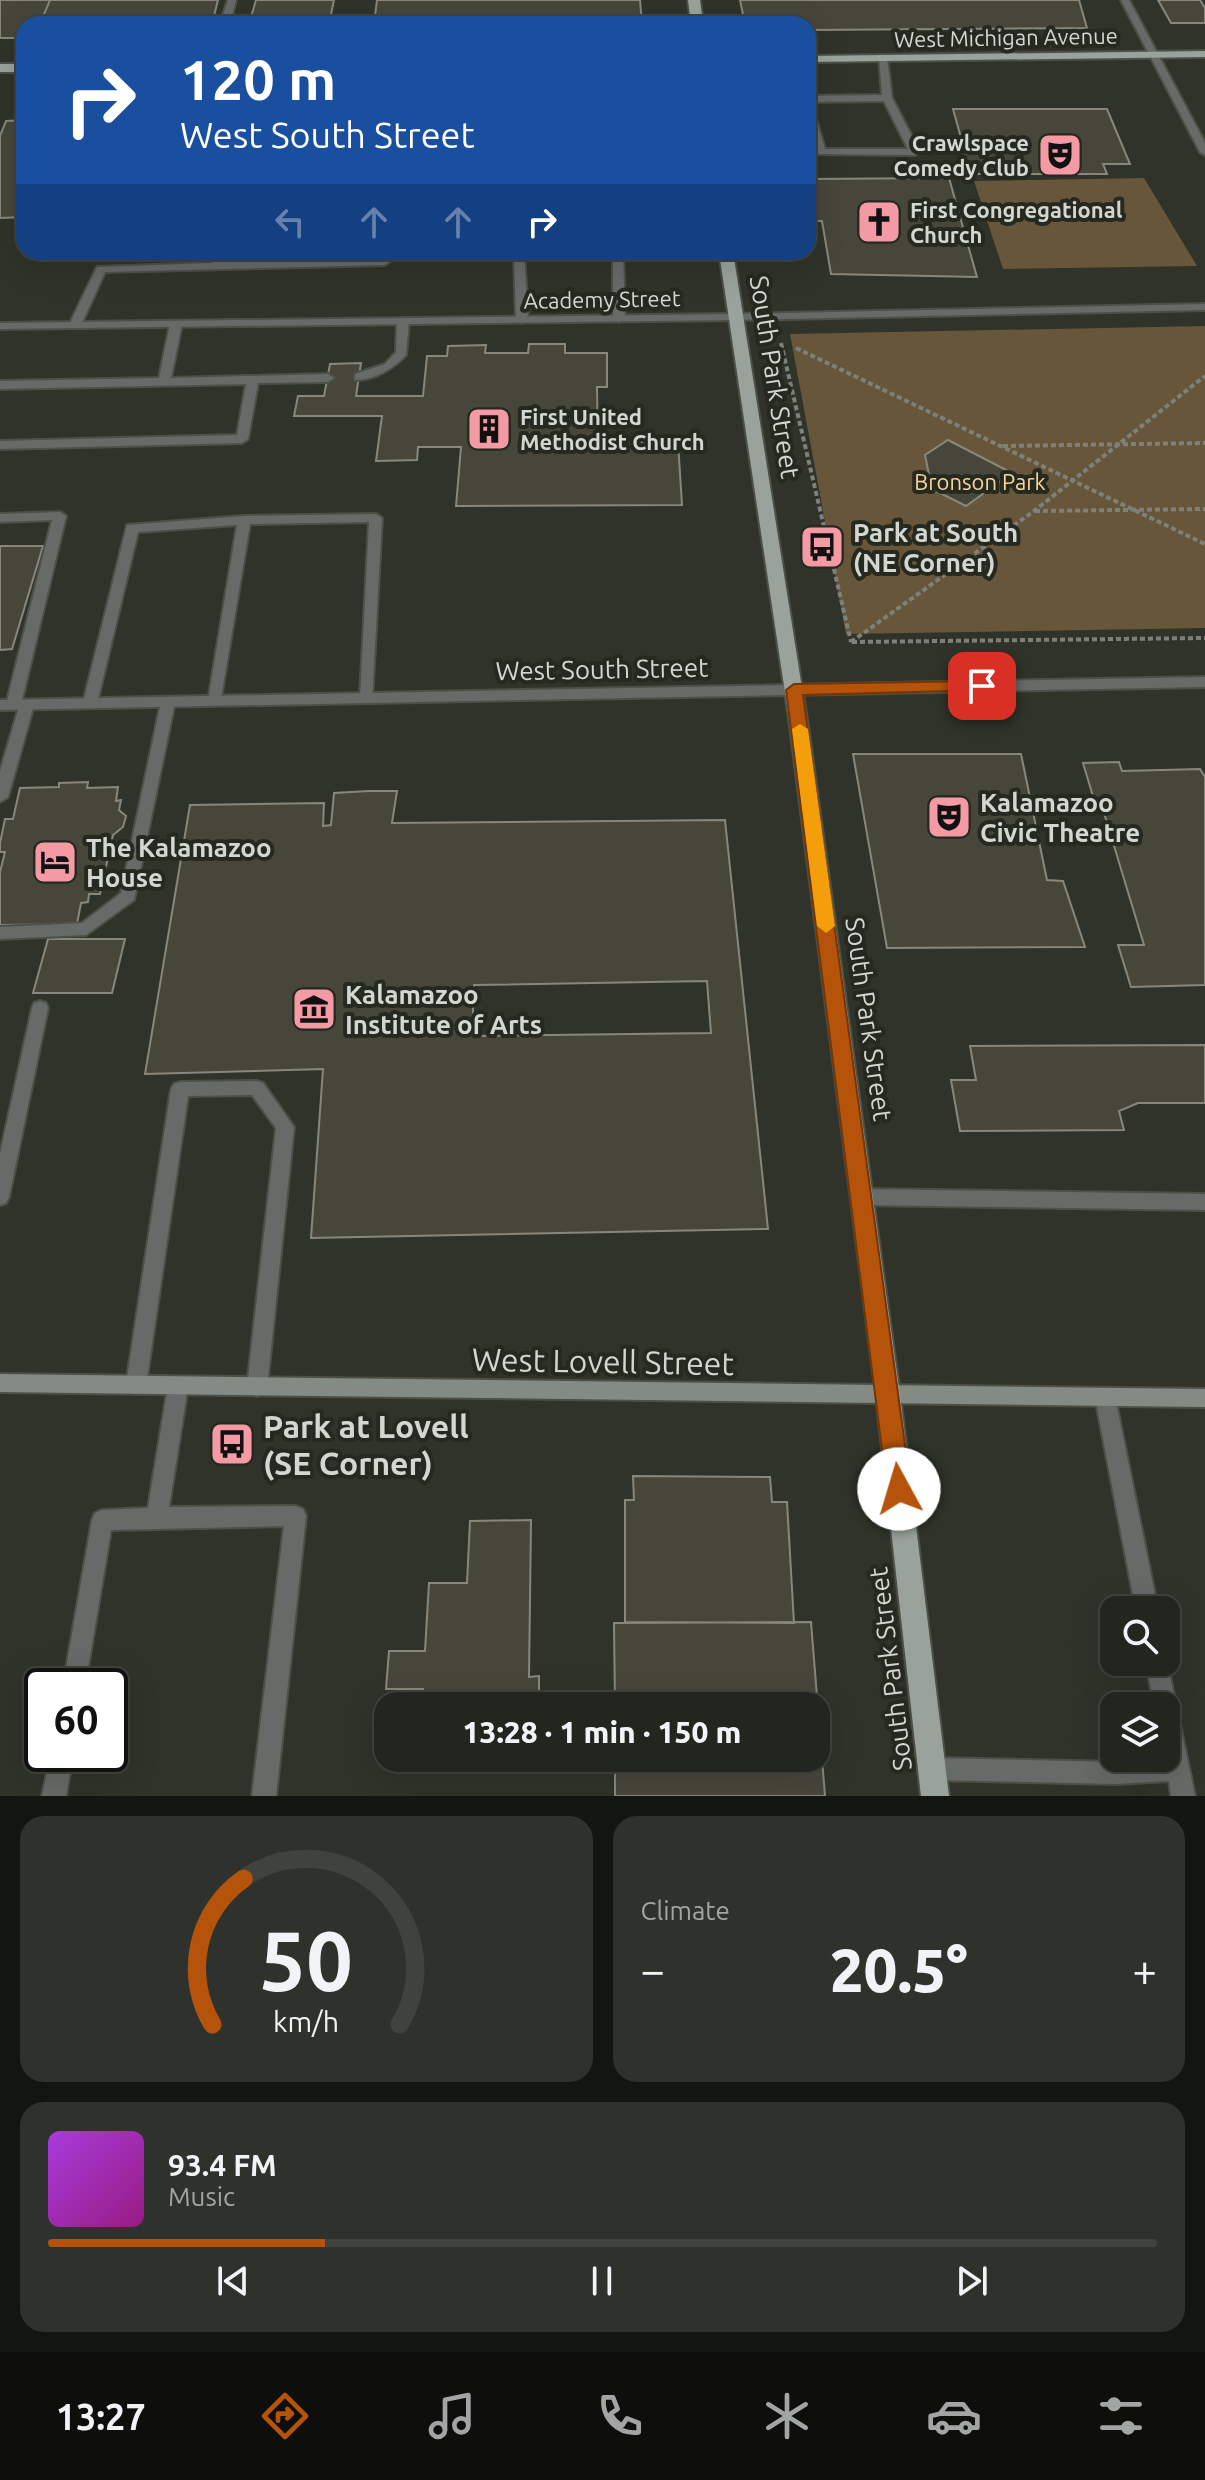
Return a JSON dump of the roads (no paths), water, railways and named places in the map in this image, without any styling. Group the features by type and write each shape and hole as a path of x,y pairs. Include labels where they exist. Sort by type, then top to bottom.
{"main road":[{"name":"West Michigan Avenue","path":"816,59 1205,54"},
{"name":"South Park Street","path":"727,260 794,690 888,1395 934,1783"}],"street":[{"path":"1125,0 1205,152"},
{"path":"816,135 821,152 915,152 887,98 882,58"},
{"path":"816,99 887,98"},
{"path":"213,266 223,260"},
{"path":"75,325 101,269 384,260"},
{"path":"519,260 522,320"},
{"path":"618,260 619,319"},
{"name":"Academy Street","path":"0,326 619,319 1205,307"},
{"path":"359,377 389,366 402,353 403,321"},
{"path":"164,382 176,324"},
{"path":"0,385 328,378"},
{"path":"0,445 242,439 253,380"},
{"path":"0,518 60,516 13,705 0,797"},
{"path":"90,703 132,528 244,520 376,518 367,698"},
{"path":"215,701 244,520"},
{"name":"West South Street","path":"13,705 1205,682"},
{"path":"0,933 86,929 128,896 168,702"},
{"path":"1,1190 40,1008"},
{"path":"136,1385 180,1089 257,1088 285,1127 257,1387"},
{"path":"862,1197 1205,1202"},
{"name":"West Lovell Street","path":"0,1383 1205,1398"},
{"path":"157,1518 178,1386"},
{"path":"1105,1397 1144,1596"},
{"path":"77,1668 102,1520 296,1516 264,1796"},
{"path":"54,1796 59,1772"},
{"path":"934,1783 1132,1772"},
{"path":"1179,1772 1183,1796"}],"place":[{"name":"Crawlspace Comedy Club","path":"1060,155"},
{"name":"First Congregational Church","path":"879,222"},
{"name":"First United Methodist Church","path":"489,429"},
{"name":"Park at South (NE Corner)","path":"822,547"},
{"name":"Kalamazoo Civic Theatre","path":"949,817"},
{"name":"The Kalamazoo House","path":"55,862"},
{"name":"Kalamazoo Institute of Arts","path":"314,1009"},
{"name":"Park at Lovell (SE Corner)","path":"232,1444"}],"park label":[{"name":"Bronson Park","path":"980,481"}]}
